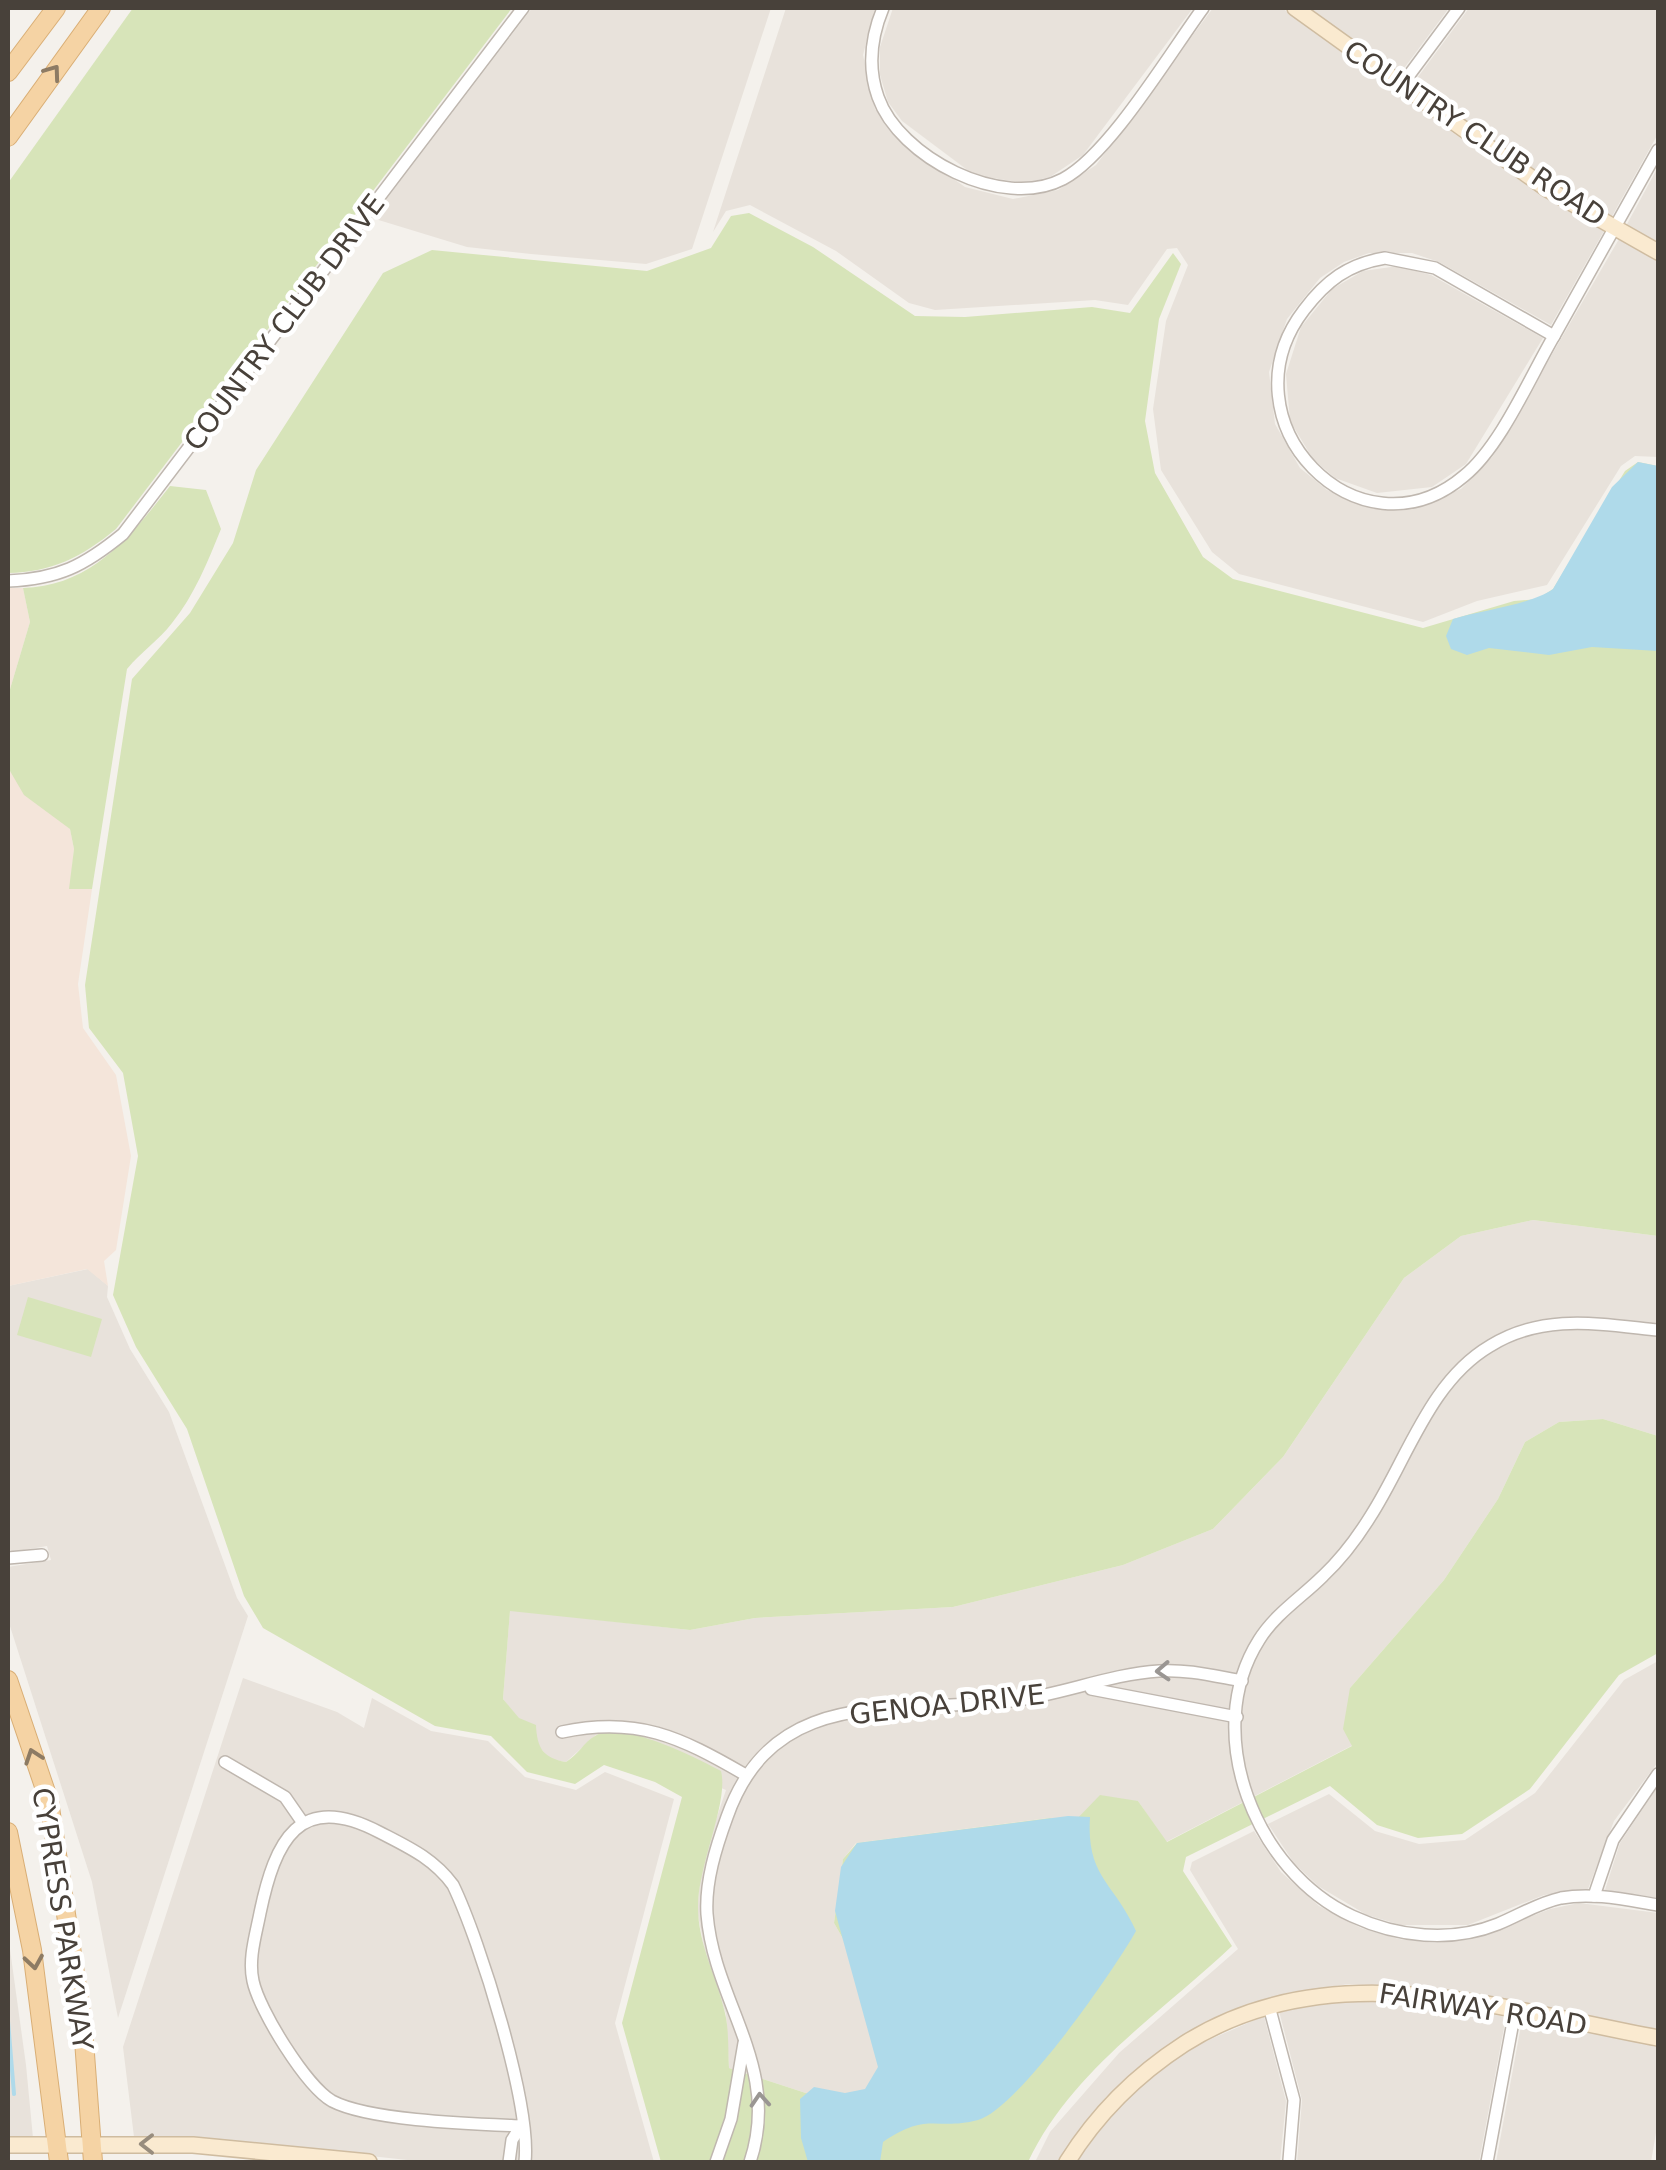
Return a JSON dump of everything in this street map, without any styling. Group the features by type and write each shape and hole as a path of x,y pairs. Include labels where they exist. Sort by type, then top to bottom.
{"main road":[{"path":"8,72 56,8"},
{"path":"8,137 101,8"},
{"name":"CYPRESS PARKWAY","path":"8,1680 49,1801 83,2027 92,2153"},
{"name":"CYPRESS PARKWAY","path":"8,1832 32,1950 59,2154"}],"street":[{"name":"COUNTRY CLUB DRIVE","path":"8,581 46,580 92,559 123,534 523,8"},
{"path":"884,8 871,55 881,106 908,138 970,181 1012,191 1054,184 1090,160 1203,8"},
{"name":"COUNTRY CLUB ROAD","path":"1295,8 1548,189 1658,252"},
{"path":"1401,86 1459,8"},
{"path":"1554,336 1423,264 1385,258 1360,264 1326,283 1286,338 1277,372 1282,422 1306,464 1346,492 1390,501 1436,494 1464,477 1480,461 1554,336 1658,150"},
{"path":"1658,1330 1552,1323 1512,1335 1475,1356 1440,1394 1354,1541 1261,1636 1242,1681 1237,1718 1243,1780 1264,1832 1301,1882 1336,1908 1400,1932 1450,1935 1486,1928 1547,1902 1594,1896 1658,1905"},
{"path":"8,1558 42,1554"},
{"name":"GENOA DRIVE","path":"750,2162 761,2113 760,2086 707,1914 721,1834 744,1774 796,1728 823,1717 858,1710 1011,1701 1156,1671 1185,1670 1242,1681"},
{"name":"GENOA DRIVE","path":"1086,1688 1237,1718"},
{"path":"562,1732 605,1723 659,1732 686,1741 744,1774"},
{"path":"225,1762 285,1796 303,1823"},
{"path":"1594,1896 1612,1840 1658,1774"},
{"path":"521,2126 356,2109 329,2099 308,2080 258,1997 251,1967 276,1855 285,1838 303,1823 328,1816 356,1820 430,1860 453,1885 518,2089 521,2126 527,2142 525,2162"},
{"name":"FAIRWAY ROAD","path":"1067,2162 1099,2116 1148,2070 1214,2027 1309,1996 1365,1991 1423,1995 1658,2038"},
{"path":"1270,2006 1294,2100 1289,2160"},
{"path":"1487,2162 1516,2011"},
{"name":"GENOA DRIVE","path":"716,2162 731,2119 744,2038"},
{"path":"508,2162 512,2140 521,2126"},
{"path":"8,2145 59,2154 193,2145 369,2162"}],"shaded area":[{"path":"532,8 771,8 692,249 646,264 531,254 467,247 372,218"},
{"path":"786,8 875,8 863,55 875,109 903,143 965,187 1013,199 1058,190 1096,165 1213,8 1282,8 1492,161 1604,231 1551,325 1439,262 1412,253 1369,253 1344,262 1320,278 1287,319 1269,372 1275,424 1300,468 1327,490 1375,508 1416,507 1461,489 1493,456 1619,239 1658,260 1658,457 1635,456 1621,466 1547,585 1477,601 1423,622 1239,574 1212,552 1161,470 1153,409 1166,321 1188,265 1177,248 1167,249 1128,305 1095,300 935,310 909,303 836,251 750,205 726,211 713,232"},
{"path":"893,8 1193,8 1083,155 1050,177 1025,183 974,175 902,121 888,102 880,75 880,47"},
{"path":"1307,8 1449,8 1399,75"},
{"path":"1469,8 1658,8 1658,134 1611,218 1552,183 1412,85"},
{"path":"1658,167 1658,243 1626,226"},
{"path":"1398,266 1431,275 1543,338 1466,464 1432,487 1377,493 1335,478 1313,459 1290,421 1286,374 1301,327 1332,289 1363,271"},
{"path":"8,588 23,588 30,622 8,696"},
{"path":"8,751 10,771 70,829 74,849 70,889 92,889 78,984 83,1028 116,1075 131,1156 116,1250 104,1261 108,1286 87,1269 8,1286"},
{"path":"1533,1220 1658,1236 1658,1436 1603,1419 1559,1422 1525,1442 1498,1499 1444,1580 1350,1688 1353,1745 1166,1842 1138,1801 1072,1824 1049,1818 856,1843 843,1859 834,1923 858,1965 876,2033 879,2076 873,2094 821,2098 729,2068 726,2014 707,1963 697,1910 702,1861 726,1790 596,1735 566,1762 549,1759 503,1699 510,1610 690,1630 755,1618 953,1607 1123,1565 1213,1529 1283,1457 1404,1278 1461,1236"},
{"path":"88,1269 108,1286 107,1297 130,1349 169,1412 237,1598 248,1616 118,2018 92,1882 8,1620 8,1567 51,1560 47,1546 12,1552 8,1547 8,1286"},
{"path":"1658,1661 1658,1762 1614,1821 1588,1889 1544,1895 1468,1925 1401,1925 1367,1915 1318,1886 1294,1863 1268,1824 1329,1794 1375,1831 1419,1844 1465,1840 1535,1793 1624,1680"},
{"path":"243,1678 337,1712 364,1728 372,1698 431,1731 488,1741 525,1777 576,1790 605,1772 674,1799 615,2023 654,2162 426,2162 194,2137 134,2137 123,2047"},
{"path":"1658,1786 1658,1898 1605,1890 1620,1843"},
{"path":"1254,1831 1281,1872 1319,1906 1361,1928 1399,1939 1435,1943 1473,1939 1550,1909 1579,1903 1658,1913 1658,2030 1404,1985 1349,1984 1287,1993 1209,2021 1164,2048 1106,2097 1057,2162 1035,2162 1050,2132 1119,2053 1238,1949 1190,1870 1192,1862"},
{"path":"8,1935 26,2065 33,2138 8,2138"},
{"path":"1332,2001 1423,2002 1506,2017 1479,2162 1297,2162 1302,2100 1279,2011"},
{"path":"1264,2016 1286,2101 1280,2162 1076,2162 1118,2107 1153,2075 1195,2046"},
{"path":"1522,2020 1658,2045 1658,2121 1651,2162 1496,2162"}],"green space":[{"path":"133,8 512,8 116,529 66,561 39,570 8,573 8,183"},
{"path":"749,213 813,247 915,316 965,317 1092,307 1130,313 1173,253 1181,264 1159,319 1145,421 1155,473 1203,557 1233,579 1423,628 1514,601 1538,599 1553,589 1625,471 1638,462 1658,466 1658,1236 1533,1220 1461,1236 1404,1278 1283,1457 1213,1529 1123,1565 953,1607 755,1618 690,1630 510,1611 503,1699 519,1718 536,1725 540,1746 547,1755 566,1762 595,1736 622,1732 658,1742 721,1771 721,1799 698,1907 701,1935 726,2020 729,2068 821,2098 860,2102 879,2076 876,2033 858,1965 834,1923 843,1859 857,1843 1050,1818 1072,1824 1100,1795 1138,1801 1167,1842 1352,1746 1343,1729 1350,1688 1444,1580 1498,1499 1525,1442 1559,1422 1603,1419 1658,1436 1658,1653 1619,1675 1530,1789 1462,1834 1418,1838 1377,1825 1330,1786 1186,1857 1183,1871 1232,1946 1092,2072 1046,2129 1028,2162 661,2162 622,2023 682,1797 655,1782 604,1765 575,1784 527,1772 491,1736 435,1726 263,1628 244,1596 187,1429 136,1347 113,1295 138,1156 123,1073 89,1028 85,985 132,679 190,613 233,543 256,470 383,273 432,250 647,271 711,248 731,216"},
{"path":"170,486 206,490 221,529 180,613 127,669 92,889 69,889 74,849 70,829 24,795 10,771 8,696 30,622 23,588 48,585 90,568 125,540"},
{"path":"28,1297 102,1319 91,1357 17,1335"}],"water":[{"path":"1638,462 1658,466 1658,651 1592,647 1549,655 1489,648 1467,655 1451,649 1446,636 1453,619 1519,603 1553,589 1612,487"},
{"path":"1068,1816 1090,1817 1092,1853 1097,1867 1136,1931 1064,2036 1017,2091 978,2120 911,2127 883,2142 880,2162 808,2162 801,2138 800,2099 814,2087 845,2093 865,2089 878,2067 835,1911 841,1867 857,1843"}],"waterway":[{"path":"8,2021 14,2094"}]}
